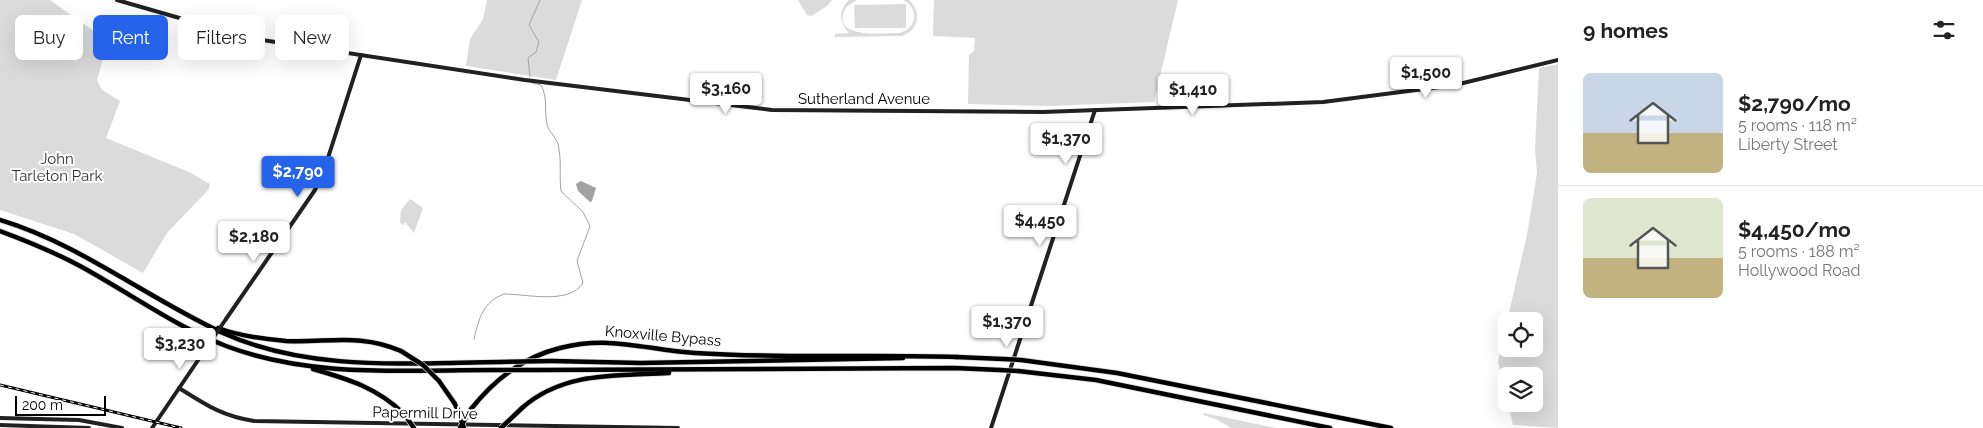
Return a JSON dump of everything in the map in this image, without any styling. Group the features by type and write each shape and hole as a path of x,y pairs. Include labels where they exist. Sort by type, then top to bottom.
{"highway":[{"path":"0,220 52,240 195,319 253,344 317,359 356,362 552,361 642,363 957,357 1021,360 1117,373 1391,428"},
{"path":"0,231 79,265 193,330 225,346 369,387 389,400 404,414 414,428"},
{"path":"195,319 233,333 248,336 287,341 345,339 371,341 401,351 423,365 439,381 455,404 462,428"},
{"name":"Knoxville Bypass","path":"462,428 471,409 497,381 517,365 558,348 590,342 620,342 695,354 957,357"},
{"path":"285,362 344,370 700,371 954,368 1018,371 1096,380 1330,428"},
{"name":"Knoxville Bypass","path":"501,428 522,408 550,390 582,378 700,371"}],"street":[{"name":"Sutherland Avenue","path":"117,0 250,38 525,80 755,108 1038,112 1323,102 1455,85 1558,60"},
{"path":"152,428 315,190 326,164 361,55"},
{"path":"991,428 1095,110"},
{"name":"Papermill Drive","path":"179,388 215,411 235,418 254,421 678,428"},
{"path":"0,418 79,420 122,428"},
{"path":"0,425 89,428"}],"green space":[{"name":"John Tarleton Park","path":"0,0 50,0 71,15 15,15 15,60 83,60 83,23 93,30 93,60 103,60 97,80 102,90 120,101 106,138 189,172 210,184 209,189 167,233 143,273 74,234 0,210"},
{"path":"487,0 582,0 556,80 466,66 470,39 483,19"},
{"path":"798,0 832,0 827,6 811,16 807,15"},
{"path":"849,0 857,0 846,7 842,18 844,25 851,30 870,33 899,33 905,31 913,23 914,13 912,8 903,0 909,0 913,5 916,10 917,20 912,30 902,36 835,37 835,34 849,33 843,25 841,16 845,4"},
{"path":"934,0 1178,0 1154,102 1049,106 968,104 969,55 974,51 975,38 933,36"},
{"path":"906,4 906,28 855,28 854,5"},
{"path":"1558,64 1558,428 1513,425 1510,412 1543,412 1543,367 1499,367 1498,362 1499,357 1543,357 1543,312 1509,312 1527,235 1537,173 1535,148 1539,68"},
{"path":"410,199 423,208 414,233 405,222 404,225 400,223 401,210"},
{"path":"1204,413 1276,428 1231,428 1216,419 1203,415"}],"shaded area":[{"path":"581,181 596,188 590,202 578,191 576,184"}],"waterway":[{"path":"530,77 528,58 536,52 539,42 529,25 540,0"},
{"path":"474,339 483,312 491,301 497,297 504,294 558,296 577,290 583,283 577,261 590,226 583,212 561,191 558,144 548,127 545,99 541,85 532,83"}],"railway":[{"path":"0,385 181,428"}]}
